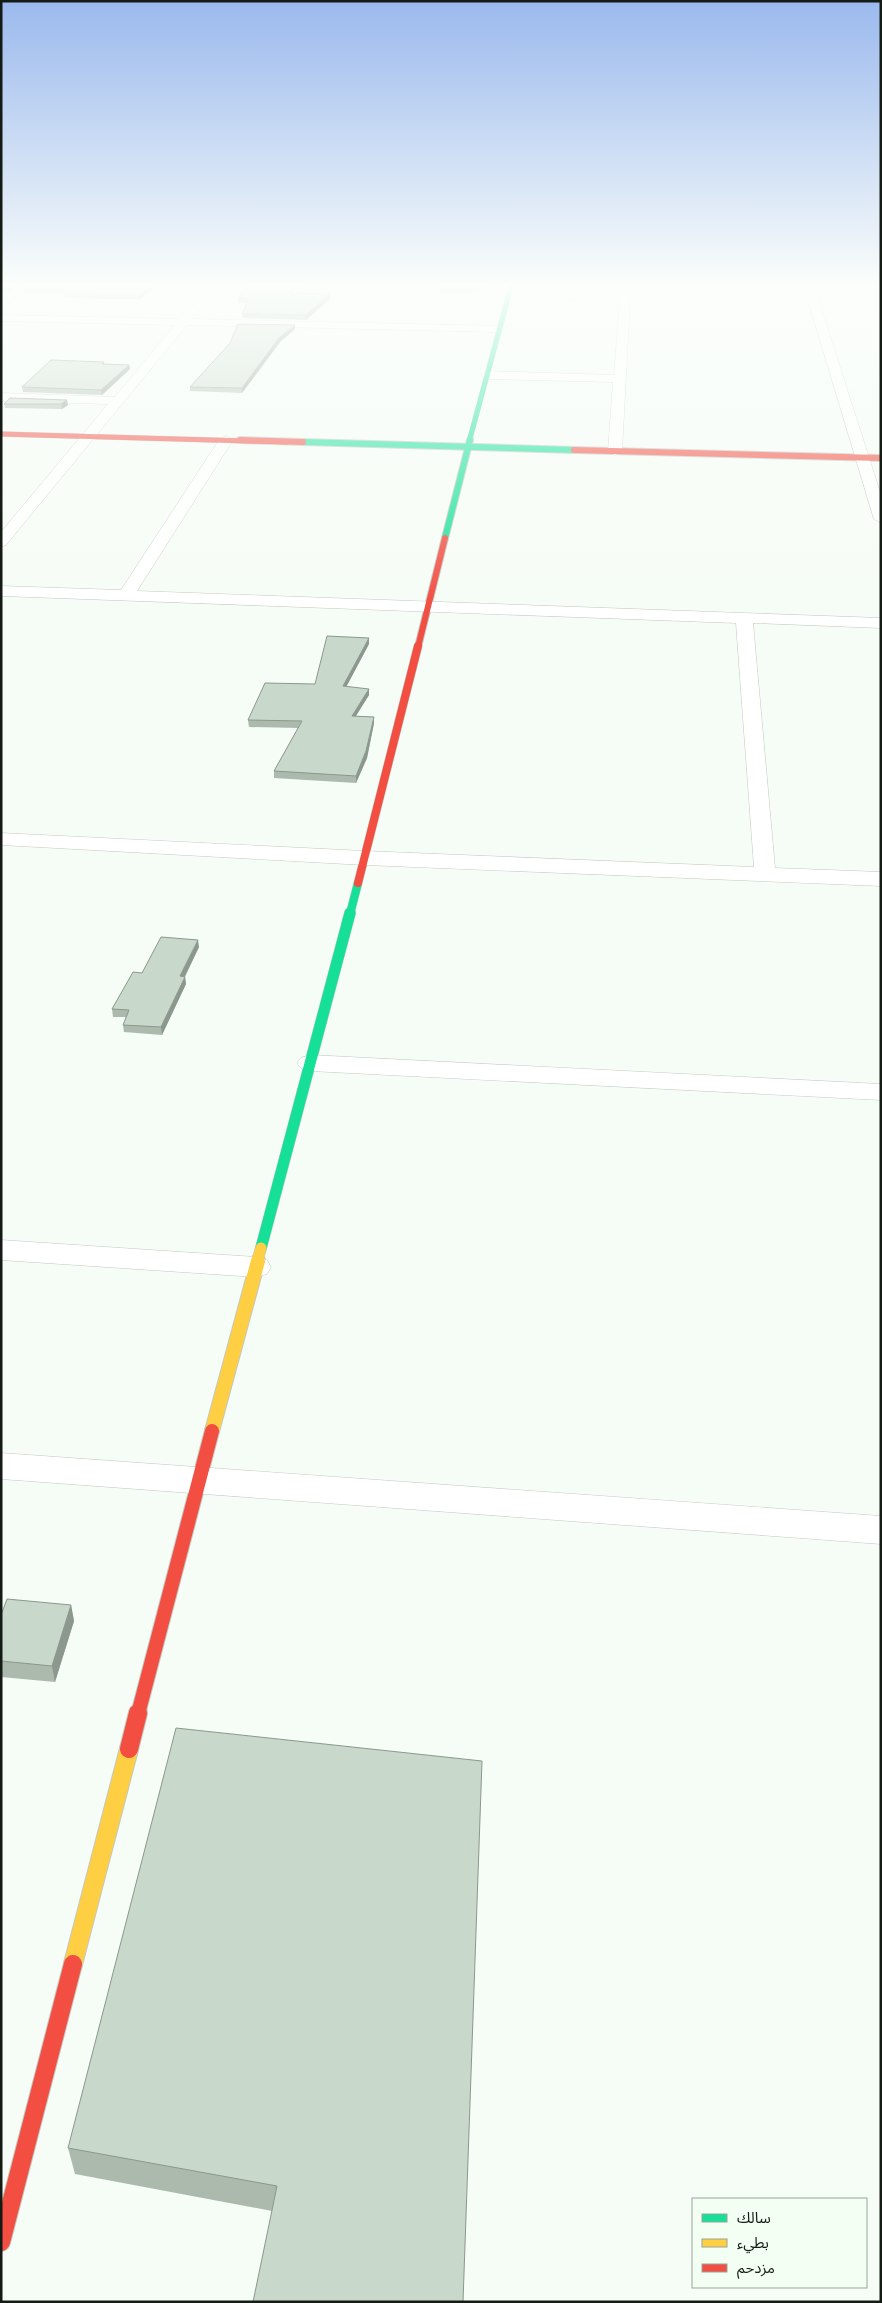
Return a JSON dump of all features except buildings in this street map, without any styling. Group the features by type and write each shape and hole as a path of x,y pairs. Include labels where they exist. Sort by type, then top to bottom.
{"street":[{"path":"1,542 127,390"},
{"path":"1,2242 199,1480 365,858 427,606 483,390"},
{"path":"614,451 619,390"},
{"path":"842,390 881,519"},
{"path":"1,397 119,400"},
{"path":"1,434 881,458"},
{"path":"126,596 226,440"},
{"path":"1,591 881,622"},
{"path":"744,618 765,874"},
{"path":"1,839 365,858 881,879"},
{"path":"310,1063 881,1092"},
{"path":"1,1250 256,1266"},
{"path":"1,1466 881,1530"}],"traffic: fast":[{"path":"445,538 482,390"},
{"path":"303,442 574,450"},
{"path":"261,1248 358,883"}],"traffic: slow":[{"path":"212,1431 261,1248"},
{"path":"73,1964 129,1749"}],"traffic: jam":[{"path":"1,434 303,442"},
{"path":"574,450 881,458"},
{"path":"358,883 445,538"},
{"path":"129,1749 212,1431"},
{"path":"1,2242 73,1964"}]}
